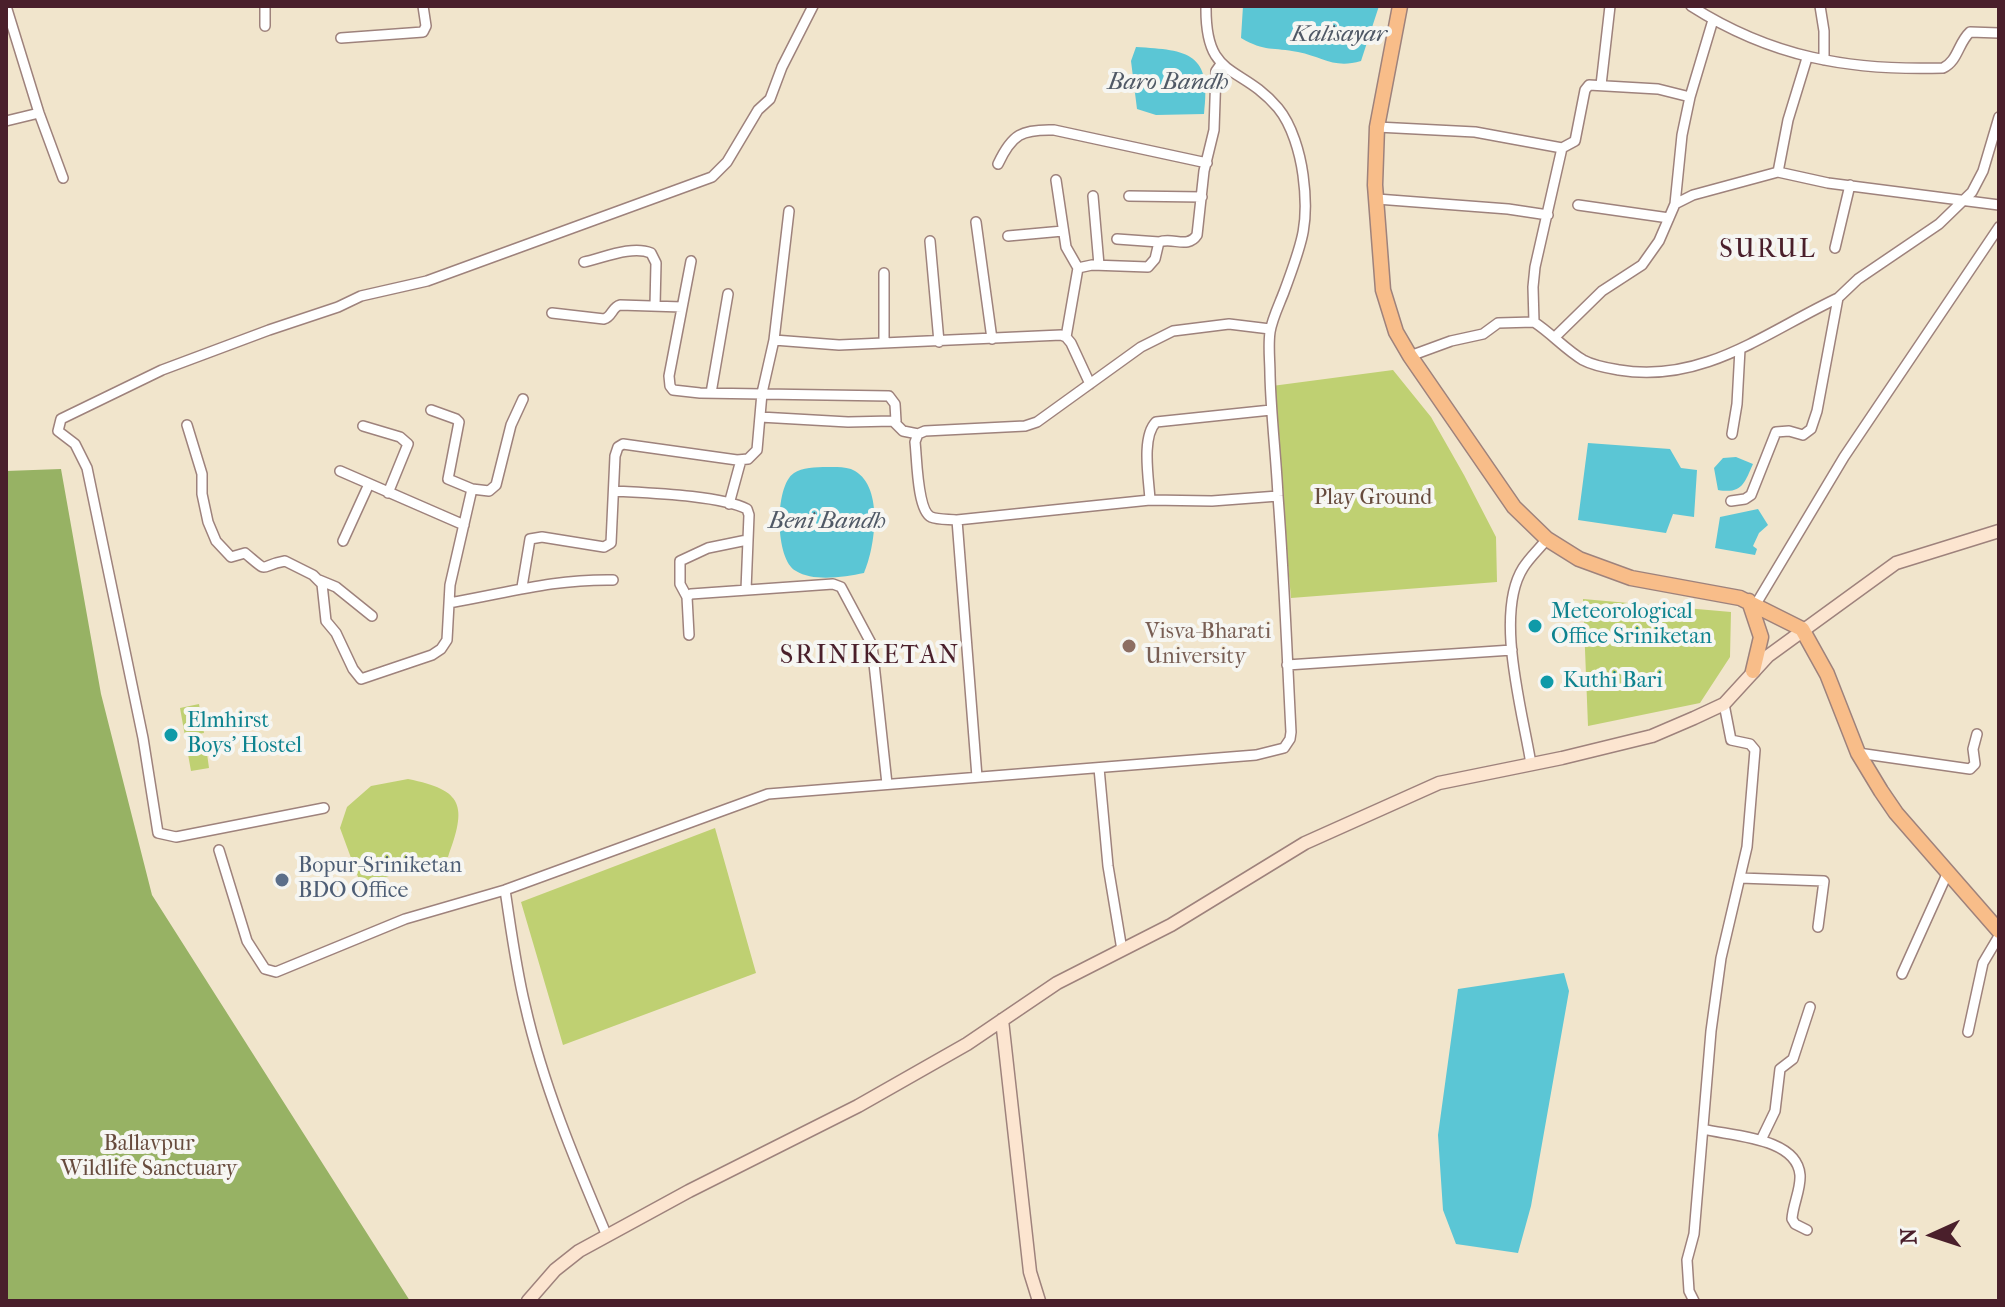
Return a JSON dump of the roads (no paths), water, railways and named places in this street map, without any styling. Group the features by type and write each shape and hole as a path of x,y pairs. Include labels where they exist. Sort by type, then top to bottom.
{"main road":[{"path":"1400,6 1377,127 1377,199 1383,290 1396,332 1410,356 1514,507 1547,539 1579,559 1631,578 1753,602 1802,629 1827,674 1858,753 1896,813 1999,934"},
{"path":"528,1301 555,1270 579,1251 858,1106 967,1044 1057,983 1171,925 1305,843 1439,783 1652,736 1724,704 1753,671 1802,629 1896,563 1999,531"},
{"path":"1753,602 1761,637 1753,671"},
{"path":"1002,1020 1030,1272 1039,1301"}],"street":[{"path":"6,6 63,178"},
{"path":"265,6 265,26"},
{"path":"341,38 423,32 426,26 423,6"},
{"path":"324,808 176,837 158,833 143,738 87,468 75,444 58,431 61,419 162,370 361,296 427,281 534,240 586,225 704,182 727,162 758,110 770,99 782,67 813,6"},
{"path":"219,850 247,941 265,969 276,972 405,919 505,890 768,794 1268,754 1284,748 1291,732 1271,410 1270,329 1302,241 1307,217 1303,170 1299,151 1279,108 1221,64 1209,45 1206,6"},
{"path":"1601,85 1610,6"},
{"path":"1691,6 1753,41 1807,58 1894,67 1943,68 1951,63 1970,32 1999,33"},
{"path":"1820,6 1824,60"},
{"path":"1556,336 1602,291 1642,265 1659,241 1675,204 1682,135 1713,20"},
{"path":"1778,172 1788,120 1807,58"},
{"path":"1117,239 1193,241 1200,223 1214,130 1216,71 1221,64"},
{"path":"1377,127 1475,132 1562,148 1575,141 1589,85 1658,89 1690,97"},
{"path":"6,121 39,113"},
{"path":"1410,356 1451,341 1483,334 1498,323 1534,322 1556,336 1581,359 1602,367 1673,372 1726,356 1838,298 1858,279 1939,224 1965,199 1983,171 1999,117"},
{"path":"998,164 1006,148 1020,134 1032,130 1054,130 1207,163"},
{"path":"1534,322 1535,267 1562,148"},
{"path":"1675,204 1693,195 1778,172 1999,205"},
{"path":"1056,180 1063,231 1070,256 1078,268 1066,337 1090,384"},
{"path":"1835,248 1850,185"},
{"path":"1093,196 1099,265"},
{"path":"1129,196 1202,197"},
{"path":"1377,199 1548,215"},
{"path":"1578,205 1669,218"},
{"path":"522,587 530,539 542,537 604,547 611,543 615,456 618,447 623,444 741,460 752,457 757,450 762,393 774,340 789,211"},
{"path":"976,222 992,339"},
{"path":"1753,602 1844,457 1998,229"},
{"path":"1008,236 1063,231"},
{"path":"930,241 939,342"},
{"path":"1078,268 1084,265 1148,267 1155,259 1159,242"},
{"path":"584,262 628,252 644,250 651,253 656,263 655,306"},
{"path":"691,261 670,386 679,392 889,396 895,404 896,421 903,431 918,434 925,431 1025,426 1037,422 1141,347 1173,331 1229,324 1270,329"},
{"path":"884,273 884,343"},
{"path":"711,393 728,294"},
{"path":"1731,501 1751,495 1776,432 1789,431 1803,435 1811,429 1838,298"},
{"path":"552,313 604,319 618,305 682,307"},
{"path":"774,340 839,345 1066,337"},
{"path":"1732,434 1740,349"},
{"path":"431,410 459,422 447,476 450,481 489,491 496,485 511,425 523,399"},
{"path":"1150,500 1148,439 1156,422 1271,410"},
{"path":"760,417 848,422 896,421"},
{"path":"187,425 202,474 202,494 208,522 224,551 231,557 245,553 265,569 285,561 336,587 372,616"},
{"path":"363,426 407,442 407,450 388,493"},
{"path":"918,434 915,442 925,511 932,518 957,520 1150,500 1212,501 1278,496"},
{"path":"729,504 741,460"},
{"path":"340,471 464,525"},
{"path":"343,541 369,484"},
{"path":"319,580 323,589 326,621 361,679 390,671 441,649 448,633 450,585 472,489"},
{"path":"614,491 673,495 747,509 746,590"},
{"path":"957,520 977,777"},
{"path":"1531,764 1509,629 1517,581 1523,568 1547,539"},
{"path":"689,635 687,597 680,584 680,561 708,548 747,540"},
{"path":"449,603 576,579 613,580"},
{"path":"687,597 698,592 833,584 846,593 857,622 872,645 887,784"},
{"path":"1287,665 1512,650"},
{"path":"1694,1301 1689,1291 1687,1260 1694,1234 1711,1031 1721,958 1747,847 1755,750 1750,744 1731,740 1724,704"},
{"path":"1858,753 1970,769 1975,764 1973,746 1977,734"},
{"path":"1099,768 1108,866 1122,950"},
{"path":"1902,974 1948,872"},
{"path":"1740,878 1824,881 1818,927"},
{"path":"505,890 521,986 537,1053 562,1129 607,1236"},
{"path":"1968,1032 1983,963 1999,934"},
{"path":"1761,1140 1775,1111 1780,1069 1793,1059 1810,1007"},
{"path":"1703,1129 1761,1140 1782,1149 1796,1162 1800,1181 1792,1219 1807,1230"}],"water":[{"name":"Kalisayar","path":"1243,6 1379,6 1361,61 1343,64 1263,47 1241,38"},
{"name":"Baro Bandh","path":"1136,47 1170,50 1193,59 1204,78 1204,114 1156,115 1137,109 1131,61"},
{"path":"1588,443 1670,449 1681,468 1697,470 1694,517 1673,514 1666,533 1578,520"},
{"path":"1736,457 1753,464 1747,477 1737,489 1718,490 1714,468 1723,458"},
{"name":"Beni Bandh","path":"837,467 855,471 870,491 874,534 868,562 864,573 811,577 796,571 784,553 780,523 783,492 787,480 798,471"},
{"path":"1758,509 1768,525 1759,533 1753,546 1757,549 1755,555 1715,548 1720,517"},
{"path":"1564,973 1569,991 1531,1206 1518,1253 1456,1244 1443,1210 1438,1135 1458,989"}],"place":[{"name":"Meteorological Office Sriniketan","path":"1535,626"},
{"name":"Visva-Bharati University","path":"1129,646"},
{"name":"Kuthi Bari","path":"1547,682"},
{"name":"Elmhirst Boys' Hostel","path":"171,735"},
{"name":"Bopur-Sriniketan BDO Office","path":"282,880"}],"district":[{"name":"SURUL","path":"1768,251"},
{"name":"SRINIKETAN","path":"870,657"}],"park label":[{"name":"Play Ground","path":"1373,499"},
{"name":"Ballavpur Wildlife Sanctuary","path":"149,1158"}]}
